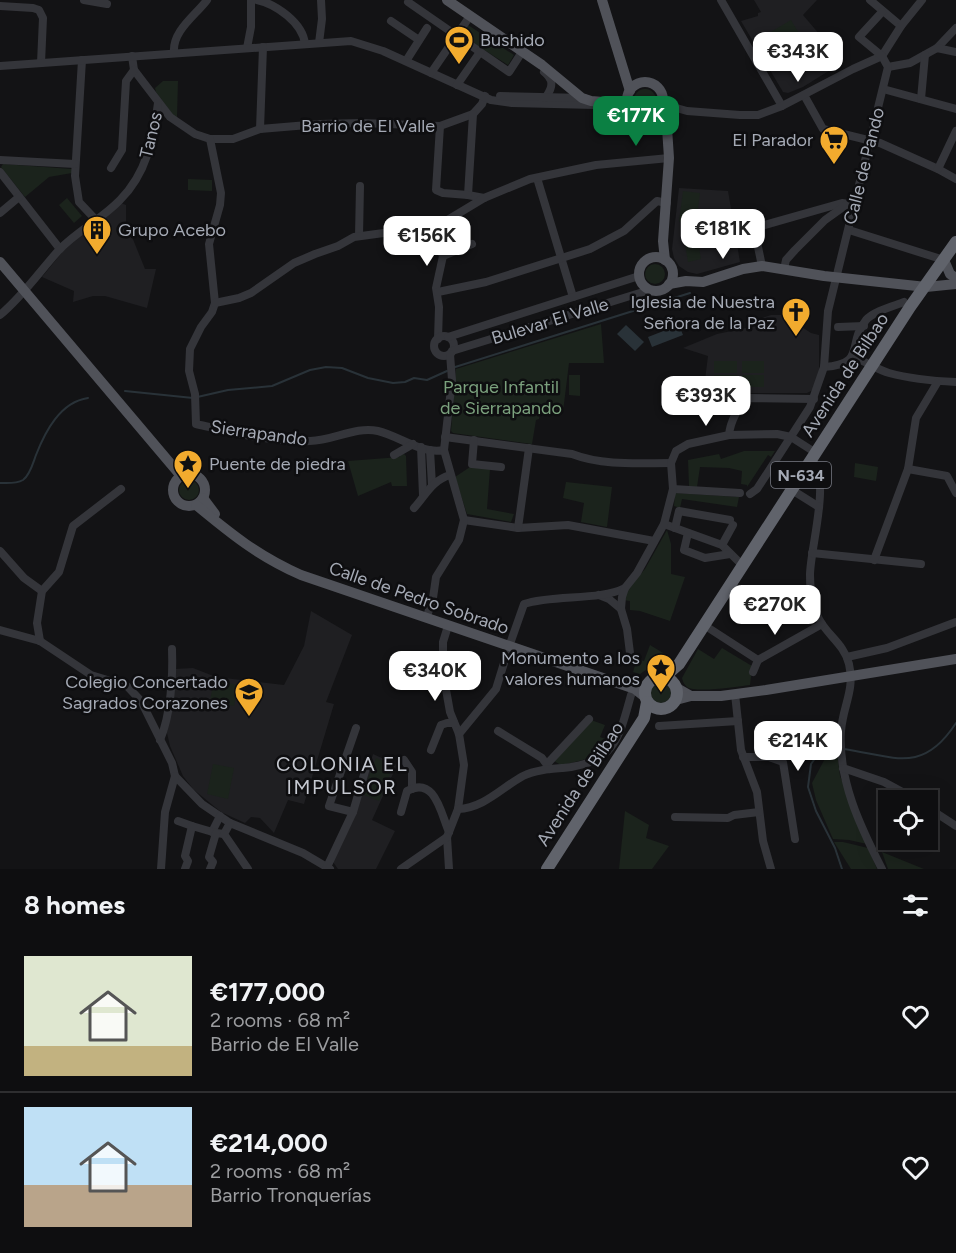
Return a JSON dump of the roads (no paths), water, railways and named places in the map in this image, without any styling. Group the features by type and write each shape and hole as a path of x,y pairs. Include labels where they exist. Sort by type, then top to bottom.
{"highway":[{"name":"N-634","path":"926,287 956,242"},
{"name":"Avenida de Bilbao","path":"673,687 678,664 873,364 910,301 926,287"},
{"path":"646,700 669,708 673,687 655,678 647,684"},
{"name":"Avenida de Bilbao","path":"547,869 644,718 647,684"}],"main road":[{"path":"447,0 542,65 582,98 591,101 629,99"},
{"path":"602,0 626,75 629,99 636,115 662,110"},
{"path":"542,65 551,68 599,98 629,99"},
{"path":"626,75 641,83 649,82 661,92 660,126 667,141"},
{"path":"629,99 641,83"},
{"path":"660,259 667,203 669,158 667,126 662,110"},
{"path":"660,259 672,269 671,279 665,288 656,291 646,288 639,276 643,263 660,259"},
{"path":"944,260 950,274 956,278"},
{"path":"0,262 23,295"},
{"path":"671,279 703,282 743,269 762,266 926,287 956,284"},
{"path":"0,271 178,478"},
{"path":"898,284 910,301"},
{"path":"191,474 200,478 205,487 199,501 185,506 176,500 172,490 178,478 191,474"},
{"name":"Calle de Pedro Sobrado","path":"199,501 270,554 305,571 429,613 646,700"},
{"name":"Calle de Pedro Sobrado","path":"199,501 239,541 279,565 301,575 448,626 629,682 647,684"},
{"path":"673,687 691,696 735,694 956,659"}],"street":[{"path":"85,0 107,4"},
{"path":"174,53 174,47 183,28 207,0"},
{"path":"247,48 251,0"},
{"path":"257,0 268,3 279,10 300,28 305,44"},
{"path":"278,0 279,10"},
{"path":"319,43 322,19 321,0"},
{"path":"721,0 782,106"},
{"path":"870,0 901,26"},
{"path":"662,110 740,115 758,114 782,106 882,56 901,26 922,0"},
{"path":"408,2 509,72 526,54 532,64 551,79 552,89 546,97"},
{"path":"0,6 16,3 39,10 42,15 40,63"},
{"path":"882,12 859,37 882,56 888,67 910,63 925,55 937,48 956,28"},
{"path":"431,73 470,16"},
{"path":"391,21 419,40"},
{"path":"406,61 427,28"},
{"path":"0,66 356,42 406,61 491,100 586,105 629,99"},
{"path":"260,129 262,47"},
{"path":"937,48 956,52"},
{"path":"457,85 480,52"},
{"path":"921,99 925,55"},
{"name":"Tanos","path":"132,56 134,70 170,117 195,134 210,138"},
{"path":"82,60 75,164 79,202 95,219"},
{"name":"Calle de Pando","path":"750,494 757,489 814,399 824,368 828,311 849,230 852,204 871,141 888,67"},
{"path":"111,168 122,150 126,81 134,70"},
{"path":"883,89 956,109"},
{"path":"804,95 823,129 871,141 938,168 956,178"},
{"path":"485,96 599,98"},
{"path":"468,195 473,114 482,104 485,96"},
{"name":"Tanos","path":"0,315 23,295 60,249 119,201 141,172 153,140 158,103"},
{"path":"662,110 673,107 687,111"},
{"name":"Barrio de El Valle","path":"210,138 233,140 260,129 344,123 440,126 473,114"},
{"path":"440,126 436,190 443,193 484,198"},
{"path":"938,168 956,131"},
{"path":"210,138 221,193 209,244 215,303 251,294 294,263 350,239 400,231 430,230 484,198 537,177 596,165 669,158"},
{"path":"0,160 75,164"},
{"path":"0,172 60,249"},
{"path":"537,177 573,297"},
{"path":"359,236 360,186"},
{"path":"0,213 19,197"},
{"path":"438,292 486,282 590,249 616,236 657,201 667,203"},
{"path":"762,266 754,228 842,203 852,204"},
{"path":"784,269 786,260 825,220 852,204"},
{"path":"429,613 435,577 459,540 464,520 444,450 452,375 448,356 453,343 443,337 439,325 436,288 443,256 430,230"},
{"path":"849,230 944,260"},
{"path":"443,256 472,244"},
{"name":"Bulevar El Valle","path":"443,337 639,276"},
{"name":"Bulevar El Valle","path":"448,356 643,292 646,288"},
{"path":"824,368 840,366 853,357 857,339 867,319 910,301"},
{"name":"Sierrapando","path":"215,303 190,349 189,371 195,398 196,424 309,442 362,430 375,430 430,450 444,450"},
{"path":"838,327 864,326"},
{"path":"443,337 435,348 448,356"},
{"path":"853,357 873,364 886,372 937,382 956,382"},
{"path":"874,560 908,470 916,418 937,382"},
{"path":"729,435 729,428 742,403 749,398 814,399"},
{"path":"631,661 627,629 621,609 625,588 637,573 664,524 673,489 671,463 674,454 682,446 729,435 786,435 791,437 814,456 819,470 819,507 810,574 812,594 816,613 822,624 847,657 852,686 842,722 843,768 860,825 882,869"},
{"path":"445,437 610,462 671,463"},
{"path":"474,440 472,464 501,467"},
{"path":"394,454 417,445 423,495"},
{"path":"518,528 529,448"},
{"path":"430,450 432,485"},
{"path":"908,470 946,476 956,493"},
{"path":"414,508 432,485 450,475"},
{"path":"40,641 37,623 42,591 59,572 73,526 121,489"},
{"path":"673,489 740,494"},
{"path":"792,490 819,507"},
{"path":"675,528 679,511 732,523 722,545"},
{"path":"464,520 518,528 567,525 654,541"},
{"path":"664,524 722,545 743,566"},
{"path":"688,533 684,550 705,558 730,554"},
{"path":"0,550 24,578 42,591"},
{"path":"812,553 921,564"},
{"path":"730,585 753,599 780,604"},
{"path":"459,734 496,689 524,604 615,592 625,588"},
{"path":"598,594 609,599 621,609"},
{"path":"847,657 887,648 956,622"},
{"path":"753,672 758,660 822,624"},
{"path":"704,625 758,660"},
{"path":"400,869 448,835 458,809 464,765 459,734 449,704 442,662 443,642 448,626"},
{"path":"0,630 40,641 92,675 127,686 141,701 176,776 202,804 230,823 309,855 328,868 353,812 368,760"},
{"path":"160,740 164,731 169,699 172,649"},
{"path":"735,694 743,757 754,783 769,868"},
{"path":"458,809 491,799 523,776 549,766 587,763 607,751 620,734 631,695 646,700"},
{"path":"549,766 590,719"},
{"path":"659,726 738,721"},
{"path":"431,750 441,726 454,723"},
{"path":"353,812 329,806 356,728"},
{"path":"498,731 536,753 549,766"},
{"path":"743,757 769,757 783,762 795,839"},
{"path":"404,760 412,772 412,789"},
{"path":"843,768 884,782 899,790"},
{"path":"161,869 165,812 176,776"},
{"path":"401,812 407,791 427,790 435,796 448,835 449,869"},
{"path":"675,817 728,818 734,815 759,812"},
{"path":"938,814 956,826"},
{"path":"210,869 213,862 209,857 218,833 220,816"},
{"path":"178,821 218,833 240,864 248,869"},
{"path":"218,833 230,823"},
{"path":"185,869 188,861 185,856 192,826"}],"waterway":[{"path":"452,368 690,293"},
{"path":"125,391 193,398 228,390 272,386 310,370 326,367 342,368 368,378 393,383 405,382 414,378 427,380 447,371"},
{"path":"0,483 23,480 31,469 44,437 55,419 69,405 88,398"},
{"path":"844,749 893,758 920,756 932,750 956,723"},
{"path":"838,748 821,750 811,764 808,787 816,811 835,848 842,869"}],"place":[{"name":"Bushido","path":"459,66"},
{"name":"El Parador","path":"834,166"},
{"name":"Grupo Acebo","path":"97,256"},
{"name":"Iglesia de Nuestra Señora de la Paz","path":"796,338"},
{"name":"Puente de piedra","path":"188,490"},
{"name":"Monumento a los valores humanos","path":"661,694"},
{"name":"Colegio Concertado Sagrados Corazones","path":"249,718"}],"district":[{"name":"COLONIA EL IMPULSOR","path":"342,776"}],"park label":[{"name":"Parque Infantil de Sierrapando","path":"501,397"}]}
